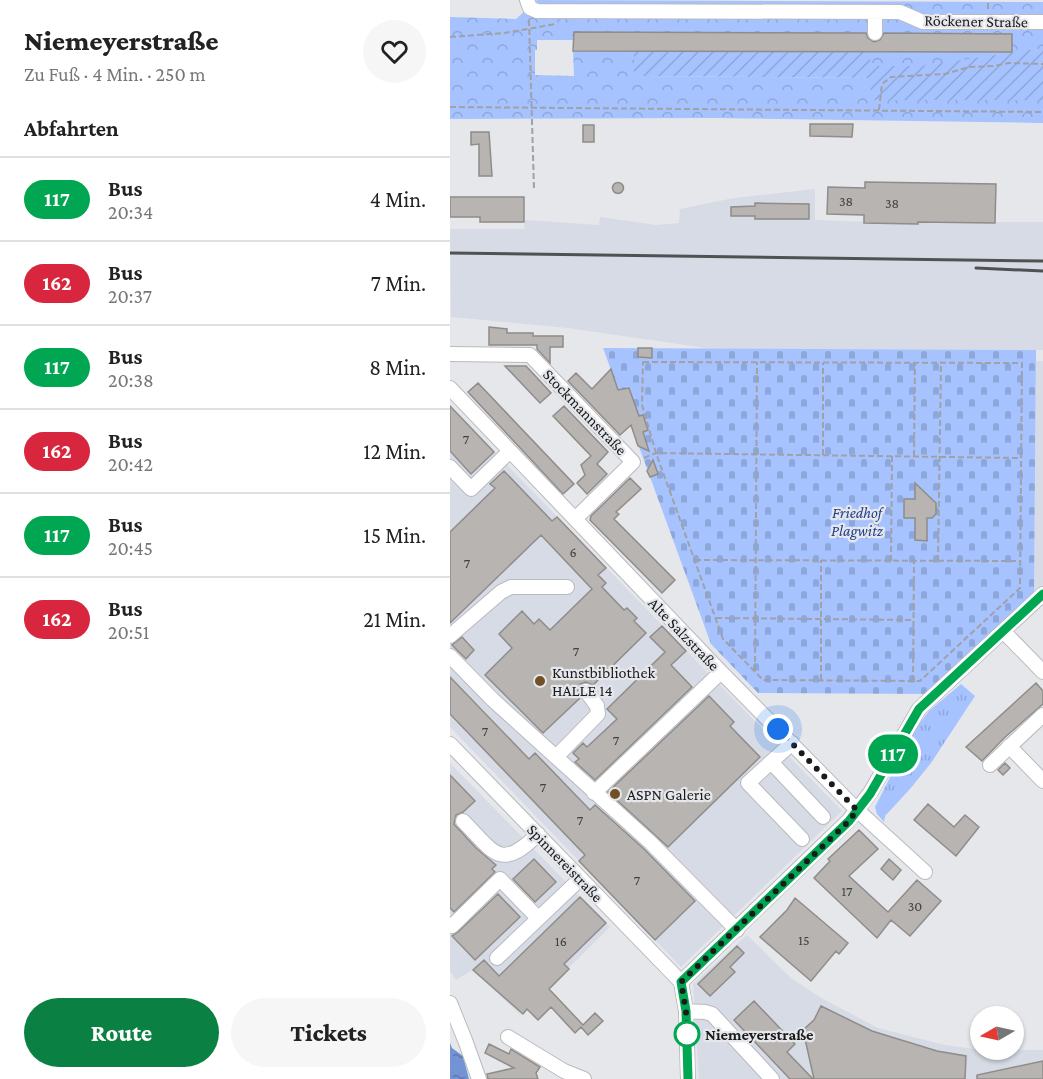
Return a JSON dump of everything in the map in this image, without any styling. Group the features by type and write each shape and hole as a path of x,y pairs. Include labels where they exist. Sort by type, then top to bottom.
{"street":[{"name":"Röckener Straße","path":"529,4 537,11 900,12 923,22 1043,22"},
{"path":"875,13 875,33"},
{"name":"Stockmannstraße","path":"450,354 530,355 633,462 575,519"},
{"name":"Alte Salzstraße","path":"450,388 721,672 857,810 925,872"},
{"path":"450,467 471,489 510,451"},
{"path":"450,636 501,592 511,587 567,586"},
{"path":"688,1079 686,1011 681,982 849,821 870,794 919,709 1043,594"},
{"path":"1003,632 1043,672"},
{"path":"450,656 493,700 650,842 737,930"},
{"path":"594,793 721,672"},
{"path":"556,756 598,714 597,706 586,691"},
{"path":"990,765 1043,716"},
{"path":"792,743 748,783 802,839"},
{"name":"Spinnereistraße","path":"450,744 681,982"},
{"path":"1009,746 1043,781"},
{"path":"771,762 823,817"},
{"path":"464,821 494,851 505,855 518,852 538,834"},
{"path":"450,925 452,926 506,873 505,855"},
{"path":"500,879 538,918"},
{"path":"497,957 580,879"},
{"path":"450,1003 479,1079"},
{"path":"686,1011 712,1014 772,1079"},
{"path":"508,1037 564,1071 584,1079"}],"path":[{"path":"450,37 529,29 570,21 574,19 574,11"},
{"path":"529,29 534,189"},
{"path":"879,110 882,84 891,77 945,74 969,67 1009,63 1043,64"},
{"path":"450,107 1043,112"},
{"path":"643,362 757,362 1022,363 1020,588 920,681 763,680 723,639 656,453 642,405 643,362"},
{"path":"755,672 757,362"},
{"path":"822,455 823,363"},
{"path":"914,456 915,363"},
{"path":"938,561 941,363"},
{"path":"633,462 656,453 1021,458"},
{"path":"891,561 892,456"},
{"path":"695,560 1021,561"},
{"path":"821,560 821,680"},
{"path":"913,681 914,561"},
{"path":"716,618 913,620"}],"shaded area":[{"path":"815,189 815,220 918,224 918,222 1043,222 1043,350 713,349 568,328 451,317 450,229 524,229 525,220 599,225 600,217 656,225 679,223 680,209 734,198"},
{"path":"1036,361 1043,361 1043,586 1034,594"},
{"path":"450,406 842,811 681,967 450,727"},
{"path":"450,763 610,927 521,1015 472,970 456,980 450,971"},
{"path":"747,935 792,979 823,999 878,1028 945,1045 970,1048 970,1060 1024,1060 1024,1050 1043,1050 1043,1079 699,1079 693,984"}],"green space":[{"path":"537,0 1043,2 1043,123 712,118 450,119 450,17 516,19","holes":["574,32 1012,34 1012,52 870,52 870,78 635,76 634,51 573,51 574,76 535,75 537,40 574,40"]},
{"path":"1043,48 1043,100 871,100 870,78 634,76 634,51 870,52 870,66 921,66"},
{"name":"Friedhof Plagwitz","path":"603,348 1036,350 1034,594 925,694 758,693 711,644"},
{"path":"961,684 975,696 931,763 885,816 884,822 877,814 875,807 912,734 929,711"}],"water":[{"path":"450,1043 452,1048 463,1056 469,1079 450,1079"}],"building":[{"path":"574,32 866,33 868,38 874,42 880,40 884,33 1012,34 1012,52 573,51"},
{"path":"810,124 853,124 852,137 810,136"},
{"path":"583,125 594,125 594,142 583,142"},
{"path":"471,132 489,132 492,176 479,176 479,144 471,145"},
{"path":"865,182 996,184 995,223 864,223 864,215 827,214 828,187 865,188"},
{"path":"618,183 622,184 622,192 618,193 614,192 613,188 614,184"},
{"path":"450,197 524,197 524,222 480,222 480,217 450,217"},
{"path":"755,203 809,204 809,219 755,219 755,216 731,216 731,207 755,206"},
{"path":"489,327 507,329 507,333 563,336 563,347 550,347 550,363 537,349 537,345 489,345"},
{"path":"638,348 652,348 652,358 638,357"},
{"path":"505,366 526,366 551,393 540,403"},
{"path":"611,369 618,390 629,388 639,416 643,415 648,430 643,432 649,451 638,446 631,425 620,435 568,381 576,373 592,389"},
{"path":"478,383 574,484 563,494 468,392"},
{"path":"450,406 494,452 471,474 450,451"},
{"path":"564,406 608,452 597,464 607,474 587,494 577,483 585,475 581,465 591,456 553,416"},
{"path":"653,460 658,474 650,477 647,471"},
{"path":"504,471 552,521 557,517 606,568 598,575 606,583 602,587 624,610 627,608 637,618 634,621 646,633 593,685 586,682 580,684 577,691 580,698 543,733 485,675 512,648 499,634 522,611 534,624 539,619 550,630 592,589 541,535 450,623 450,532 495,488 490,484"},
{"path":"630,478 641,489 616,512 619,514 614,519 675,580 662,593 590,520 591,516"},
{"path":"915,483 936,503 936,514 932,518 927,518 927,541 915,540 915,518 904,518 904,499 915,499"},
{"path":"662,626 686,651 671,665 692,687 595,780 575,762 579,759 573,753 583,743 587,747 617,719 607,709 665,652 650,637"},
{"path":"462,637 474,650 466,659 452,645"},
{"path":"450,677 529,759 535,753 590,810 595,805 644,849 695,901 655,940 579,861 585,855 450,714"},
{"path":"1036,683 1043,691 1043,704 982,761 966,747"},
{"path":"709,696 734,722 730,726 760,757 668,847 608,792"},
{"path":"1005,763 1010,768 1003,775 998,770"},
{"path":"450,775 475,801 456,815 454,824 476,848 496,865 492,869 495,872 454,912 450,908"},
{"path":"928,804 954,827 965,815 979,827 956,856 914,820"},
{"path":"859,830 878,849 849,876 888,912 917,880 941,901 910,936 891,920 877,938 814,878 830,861 828,859"},
{"path":"534,859 556,882 535,902 513,879"},
{"path":"889,859 901,870 893,880 881,869"},
{"path":"498,894 520,917 475,960 452,936"},
{"path":"580,897 606,923 564,964 569,969 549,989 583,1025 595,1013 603,1021 588,1035 581,1027 575,1033 551,1007 538,1020 527,1009 523,1014 473,970 484,960 499,976"},
{"path":"795,898 848,943 839,954 836,951 811,981 760,937 787,910"},
{"path":"737,946 744,953 730,967 735,972 710,996 698,984"},
{"path":"754,1001 795,1044 787,1052 813,1079 790,1079 734,1020"},
{"path":"821,1006 872,1031 937,1051 966,1056 965,1079 814,1079 803,1030 814,1020"},
{"path":"489,1044 509,1054 511,1049 540,1067 536,1073 538,1079 488,1079 487,1074 514,1068 485,1053"},
{"path":"1043,1061 1043,1079 977,1079 977,1075"}],"railway":[{"path":"450,253 1043,261"},
{"path":"976,268 1043,271"}],"bus line":[{"name":"117","path":"688,1079 686,1011 681,982 849,821 870,794 919,709 1043,594"}],"place":[{"name":"Kunstbibliothek HALLE 14","path":"540,681"},
{"name":"ASPN Galerie","path":"615,794"},
{"name":"Niemeyerstraße","path":"687,1034"}],"route":[{"path":"687,1034 681,982 849,821 857,810 778,729"}]}
